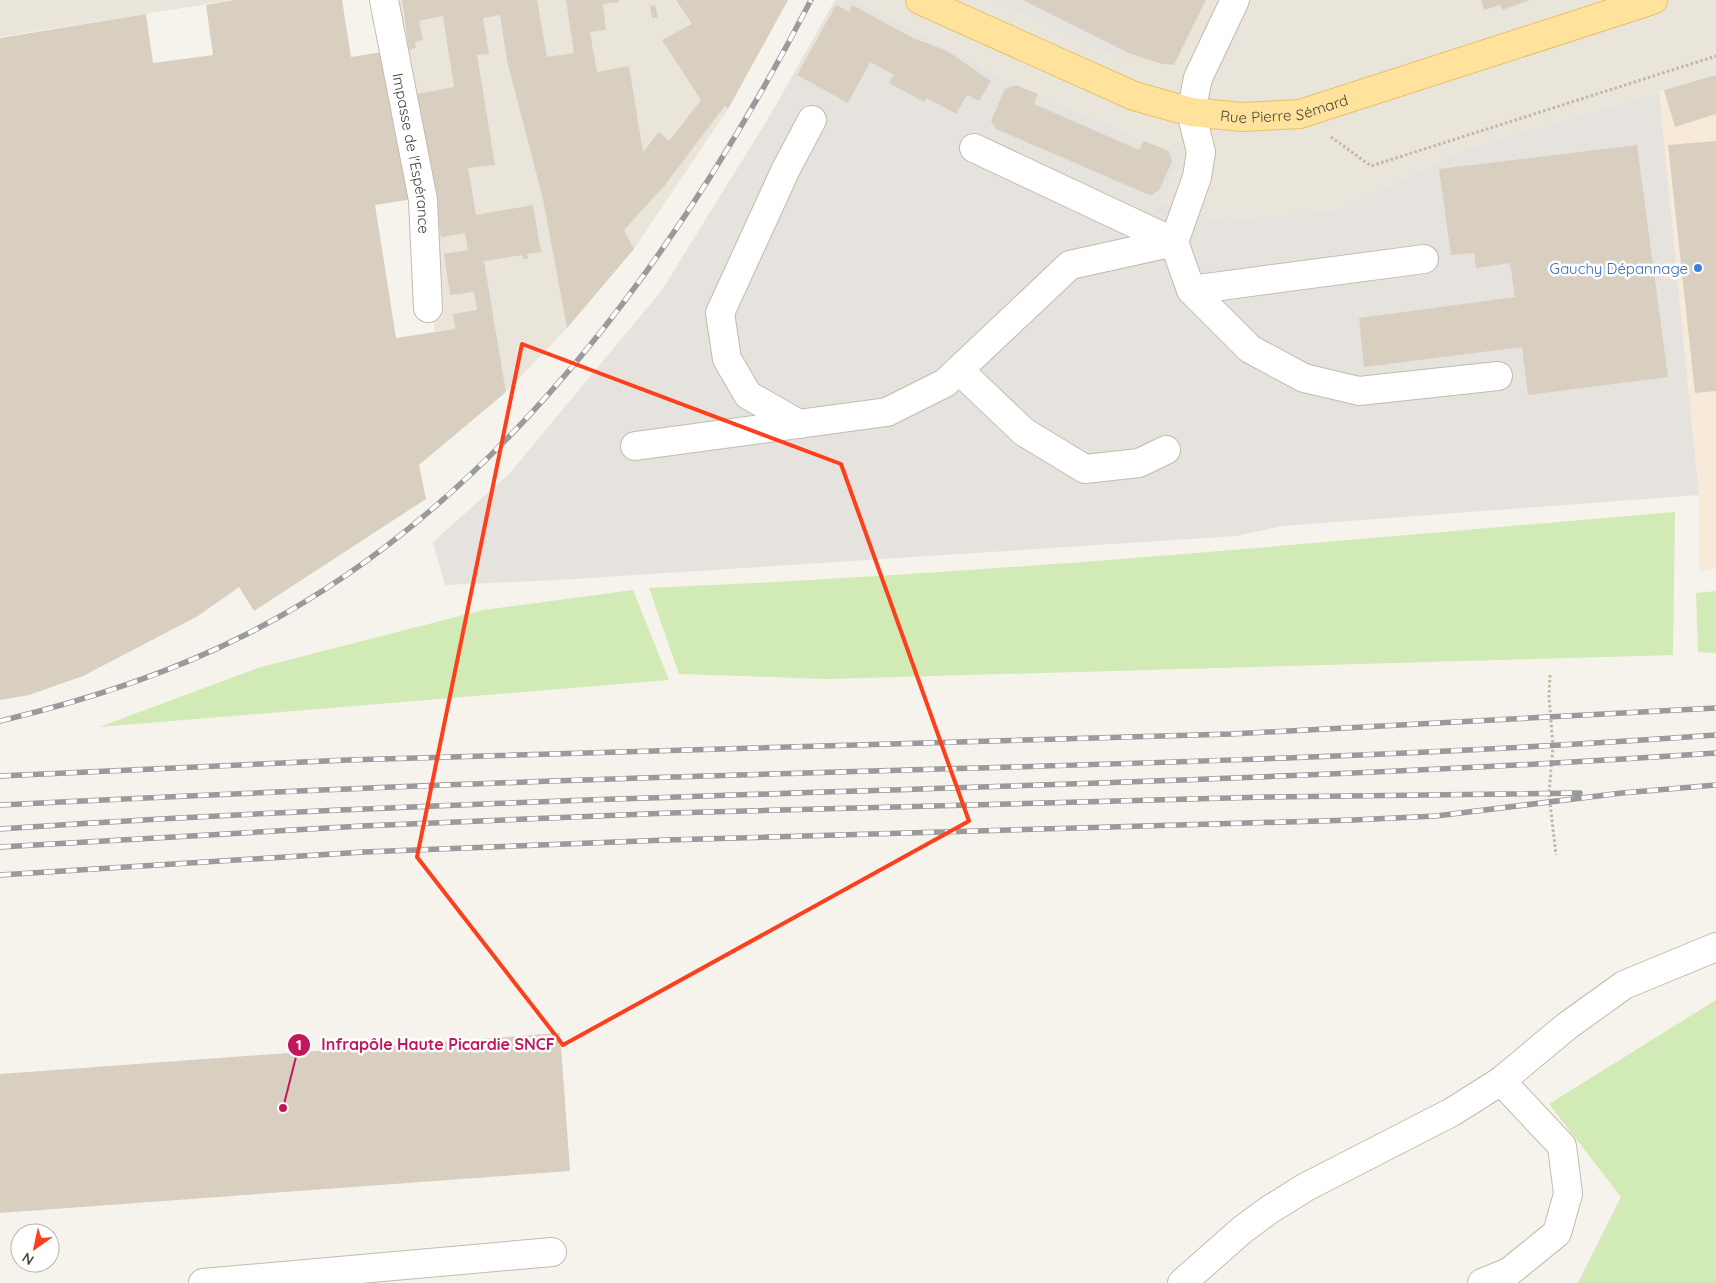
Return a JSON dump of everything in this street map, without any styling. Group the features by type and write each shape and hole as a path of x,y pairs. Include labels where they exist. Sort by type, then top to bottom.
{"main road":[{"name":"Rue Pierre Sémard","path":"920,0 1134,96 1191,112 1242,117 1300,114 1653,0"}],"street":[{"name":"Impasse de l'Espérance","path":"384,0 424,200 428,308"},
{"path":"1235,0 1198,78 1191,112 1201,152 1197,177 1174,242 1190,290 1250,349 1304,378 1359,391 1498,376"},
{"path":"799,424 748,395 727,359 720,312 786,169 812,120"},
{"path":"974,148 1174,242"},
{"path":"634,446 887,412 945,383 1070,265 1174,242"},
{"path":"1190,290 1424,259"},
{"path":"959,370 1024,432 1085,469 1139,463 1166,450"},
{"path":"1182,1283 1242,1230 1269,1210 1306,1187 1452,1112 1501,1082 1567,1026 1624,985 1716,947"},
{"path":"1482,1283 1509,1272 1557,1232 1568,1194 1562,1146 1501,1082"},
{"path":"203,1283 552,1252"}],"path":[{"path":"1300,114 1371,166 1716,56"},
{"path":"1550,675 1552,774 1549,794 1556,855"}],"highlighted area":[{"path":"522,344 841,464 969,821 563,1045 417,857"}],"shaded area":[{"path":"0,0 233,0 0,37"},
{"path":"380,0 788,0 728,109 634,249 567,328 506,392 492,308 453,315 455,329 435,332"},
{"path":"835,0 855,0 1016,85 1183,156 1159,202 1224,221 1341,209 1461,150 1659,92 1699,495 1282,526 1236,536 558,580 445,585 433,542 509,474 662,290 772,112"},
{"path":"855,0 990,0 1126,60 1131,54 1174,65 1206,0 1716,0 1716,75 1461,150 1341,209 1224,221 1159,202 1183,156 1016,85"},
{"path":"990,0 1206,0 1174,65 1162,64 1131,54 1127,61"},
{"path":"1716,75 1716,569 1699,571 1699,495 1659,92"}],"green space":[{"path":"1675,512 1673,655 828,679 679,674 649,588 778,582 1034,565"},
{"path":"633,590 669,680 99,727 261,667 483,610"},
{"path":"1716,591 1716,653 1698,652 1696,593"},
{"path":"1716,1000 1716,1283 1578,1283 1621,1197 1549,1104"}],"building":[{"path":"235,0 342,0 351,57 389,51 413,199 375,205 396,338 455,329 453,314 477,310 474,292 450,295 444,254 468,250 465,233 441,237 417,94 454,87 443,16 419,21 423,40 415,42 416,48 409,50 402,0 537,0 547,57 574,53 566,0 619,0 619,2 603,4 606,30 590,32 597,72 629,66 643,152 659,132 669,141 701,100 662,40 692,24 676,0 788,0 728,109 725,106 665,185 624,230 634,249 567,328 543,199 507,61 500,15 483,18 489,54 477,55 495,165 468,168 476,215 533,205 541,252 527,254 528,259 523,259 522,255 484,261 506,392 419,465 426,499 254,611 239,587 198,616 83,676 29,695 0,700 0,38 146,14 153,63 213,55 206,5"},
{"path":"1023,0 1206,0 1174,65 1162,64 1131,54"},
{"path":"1481,0 1530,0 1502,10 1500,5 1484,10"},
{"path":"655,5 658,17 652,18 650,6"},
{"path":"836,5 849,12 852,5 911,37 947,51 991,81 979,101 967,95 956,114 927,98 924,102 889,83 894,75 870,62 848,103 797,75"},
{"path":"1716,75 1716,114 1675,127 1664,90"},
{"path":"1016,85 1038,94 1034,104 1139,150 1144,141 1169,151 1172,162 1159,190 1152,195 1147,194 996,129 991,121 1005,89"},
{"name":"Gauchy Dépannage","path":"1716,141 1716,391 1695,393 1668,145"},
{"path":"1637,145 1668,377 1528,395 1522,347 1364,367 1359,318 1515,297 1510,263 1476,268 1474,253 1451,255 1439,169"},
{"path":"560,1033 570,1171 0,1213 0,1074"}],"railway":[{"path":"0,721 63,705 125,685 216,649 245,635 337,581 423,517 502,443 576,362 643,276 704,186 760,93 811,0"},
{"path":"0,776 348,760 1231,734 1716,708"},
{"path":"0,805 504,783 1456,751 1716,735"},
{"path":"0,829 214,816 429,806 1287,776 1502,766 1716,753"},
{"path":"0,875 364,852 667,840 1436,816 1622,793 1716,785"},
{"path":"0,847 362,826 670,813 1266,797 1580,793"}],"place":[{"name":"Gauchy Dépannage","path":"1698,268"},
{"name":"Infrapôle Haute Picardie SNCF","path":"283,1108"}]}
